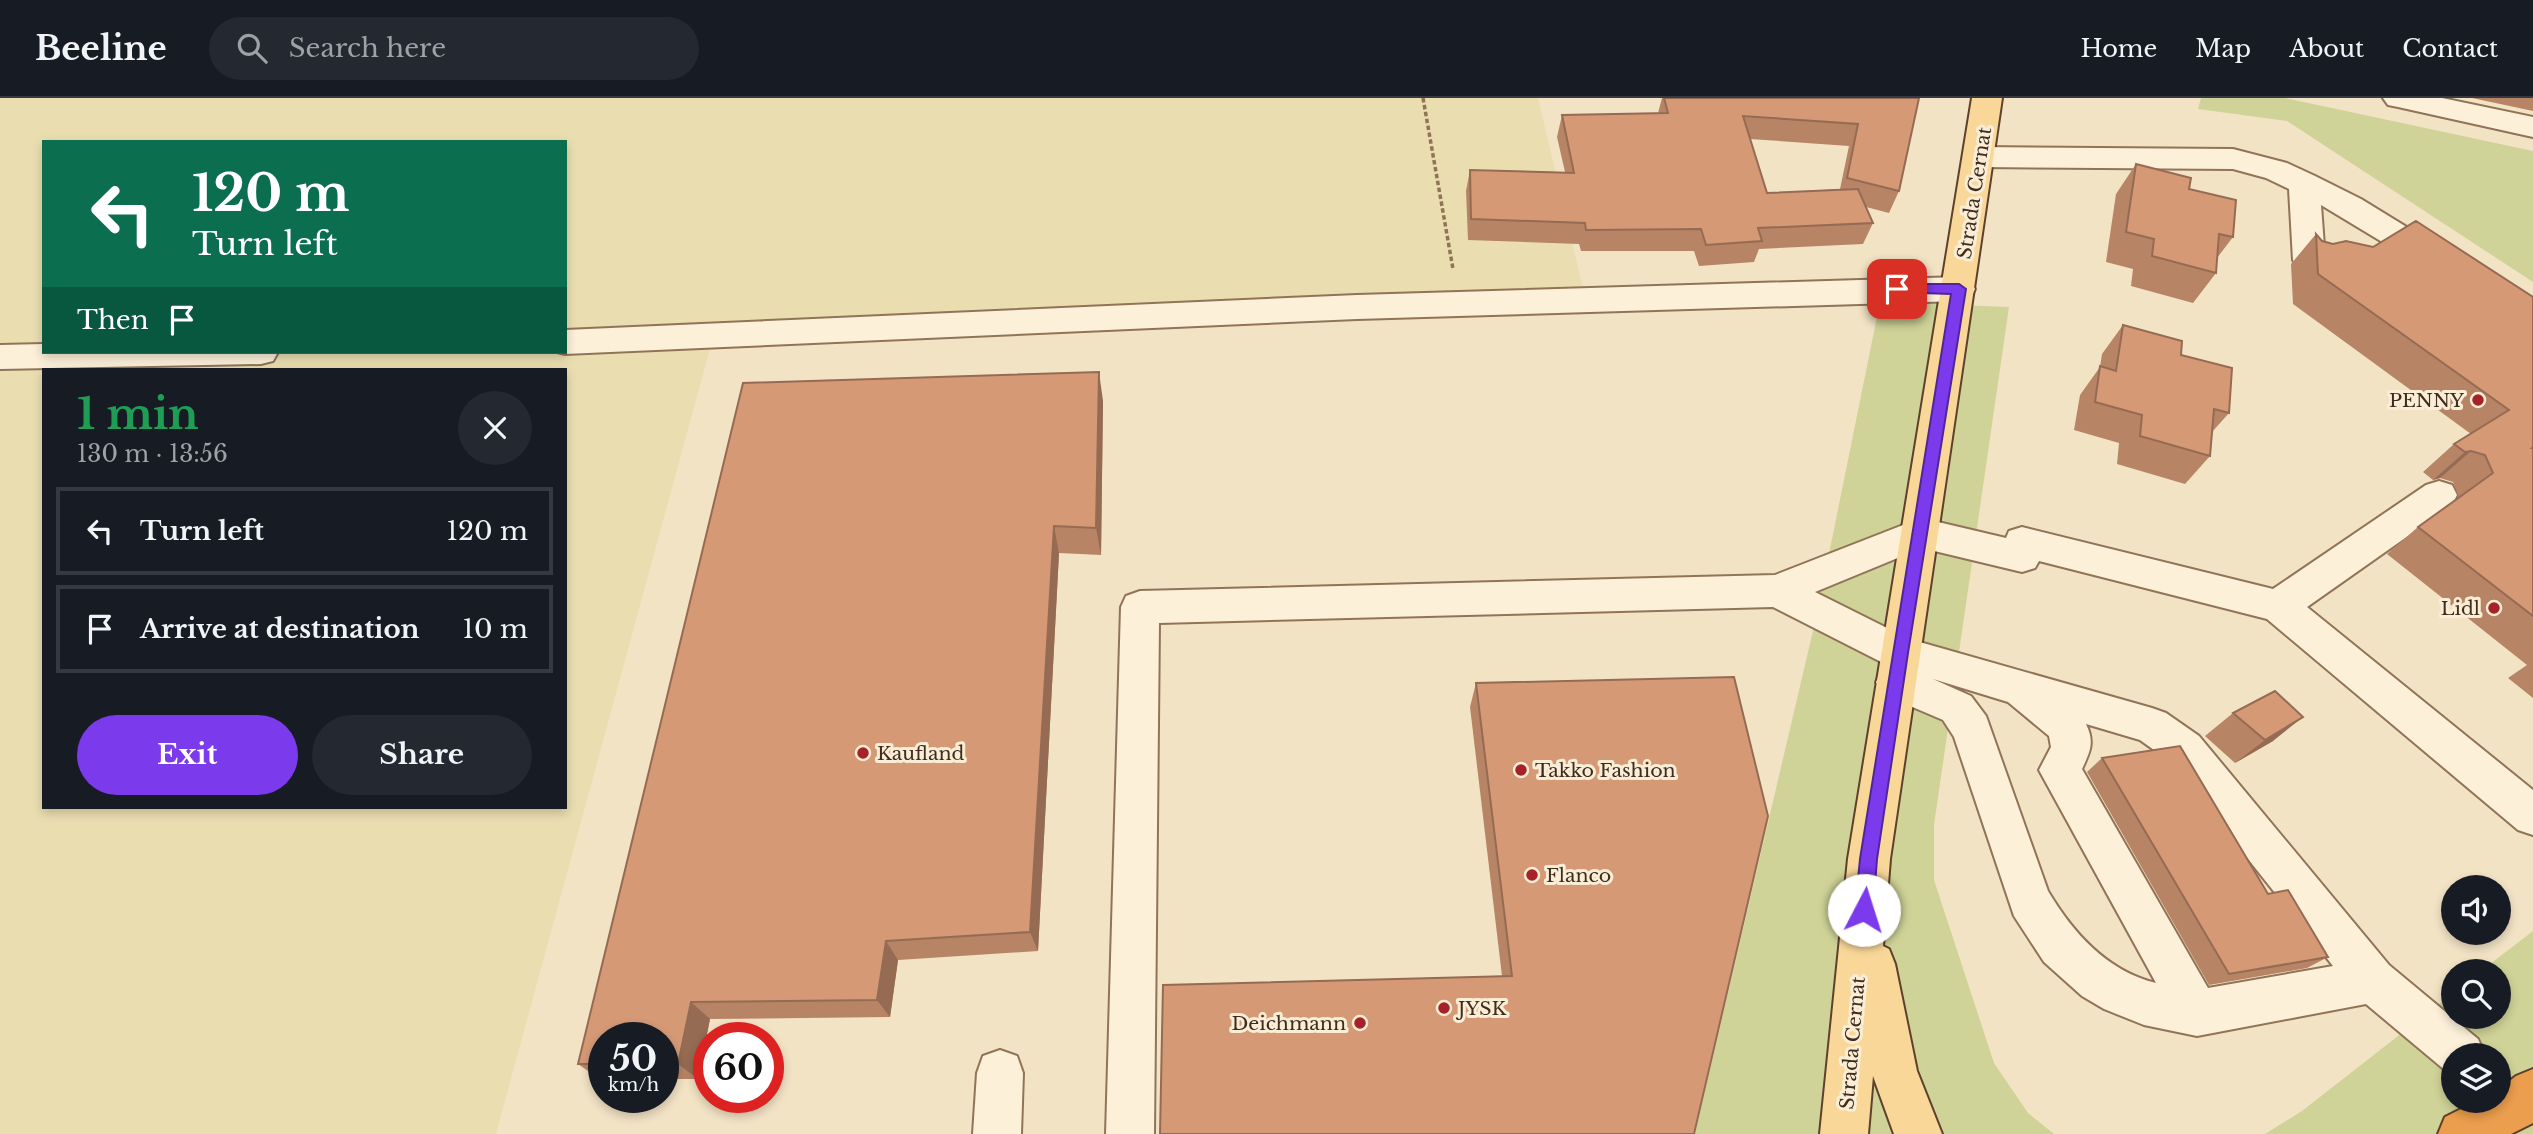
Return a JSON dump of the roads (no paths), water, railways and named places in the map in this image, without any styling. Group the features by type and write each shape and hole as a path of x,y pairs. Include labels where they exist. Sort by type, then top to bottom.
{"highway":[{"path":"2462,1134 2513,1105"}],"main road":[{"name":"Strada Cernat","path":"1844,1134 1868,859 1987,98"},
{"name":"Strada Cernat","path":"1864,910 1894,1071 1918,1134"}],"lane":[{"path":"2398,98 2533,127"},
{"path":"1979,157 2217,157 2253,163 2304,183 2383,225 2464,278"},
{"path":"2304,183 2309,260"},
{"path":"567,342 1459,305 1959,289"},
{"path":"0,357 157,354"},
{"path":"2278,606 2439,495"},
{"path":"1130,1134 1140,607 1777,591 1921,533 2022,557 2022,542 2278,606 2533,816"},
{"path":"1777,591 1898,667 1957,708 1972,729 2029,901 2040,923 2076,962 2121,996 2166,1011 2197,1013 2373,981"},
{"path":"1898,667 2021,688 2129,717 2152,726 2185,749 2373,981 2448,1043"},
{"path":"2021,688 2063,723 2072,737 2071,750 2060,771 2197,1013"},
{"path":"997,1134 1000,1073"}],"place":[{"name":"PENNY","path":"2478,400"},
{"name":"Lidl","path":"2494,608"},
{"name":"Kaufland","path":"863,753"},
{"name":"Takko Fashion","path":"1521,770"},
{"name":"Flanco","path":"1532,875"},
{"name":"JYSK","path":"1444,1008"},
{"name":"Deichmann","path":"1360,1023"}]}
